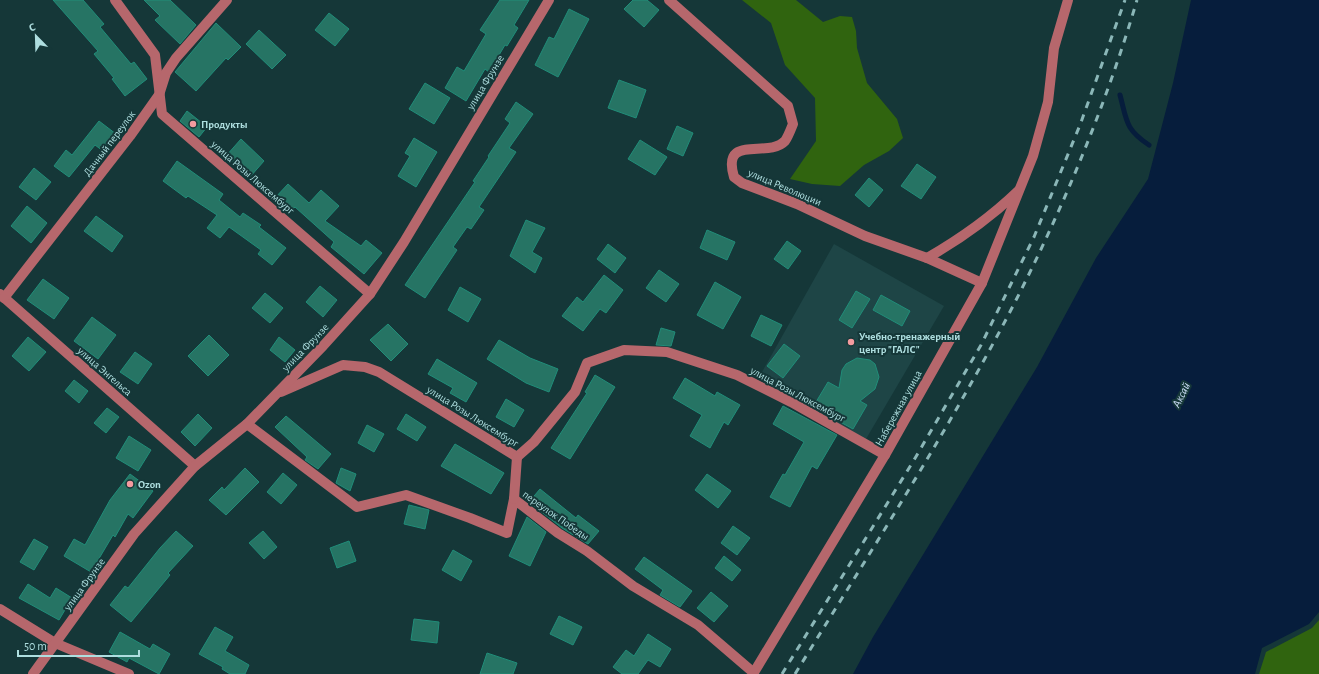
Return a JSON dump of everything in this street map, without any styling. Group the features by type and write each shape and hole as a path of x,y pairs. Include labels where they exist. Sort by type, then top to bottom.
{"street":[{"name":"улица Розы Люксембург","path":"115,0 154,55 162,114 370,294"},
{"name":"Дачный переулок","path":"2,296 130,136 159,95 166,73 176,58 227,0"},
{"name":"улица Фрунзе","path":"33,674 134,534 195,466 247,424 323,346 370,294 404,242 548,0"},
{"name":"улица Революции","path":"669,0 788,106 793,124 785,141 775,147 742,150 734,156 730,165 734,178 742,183 797,204 865,236 927,258 982,283"},
{"name":"Набережная улица","path":"753,674 885,455 982,283 1033,156 1048,102 1054,48 1068,0"},
{"path":"927,258 956,242 989,218 1020,190"},
{"name":"улица Энгельса","path":"2,296 195,466"},
{"name":"улица Розы Люксембург","path":"276,395 343,365 365,367 379,372 517,457 534,442 575,392 587,363 624,350 667,352 737,375 791,402 885,455"},
{"name":"переулок Победы","path":"247,424 357,507 406,495 507,533 514,499 558,533 587,551 633,586 698,625 753,674"},
{"path":"514,499 517,457"},
{"path":"0,609 55,644 128,674"}],"shaded area":[{"name":"Учебно-тренажерный центр \"ГАЛС\"","path":"834,244 944,306 866,439 758,379"}],"green space":[{"path":"742,0 796,0 823,22 840,16 852,17 856,31 857,48 867,83 897,119 903,138 889,151 864,165 840,186 812,184 790,179 816,141 815,98 785,65 771,23"},
{"path":"1319,620 1319,674 1259,674 1266,652 1312,628"}],"water":[{"name":"Аксай","path":"1191,0 1319,0 1319,612 1309,624 1262,648 1255,674 853,674 873,637 1037,367 1096,258 1148,179 1173,83"}],"building":[{"path":"53,0 83,0 104,24 100,27 131,64 134,62 147,79 125,96 112,79 114,78 94,54 98,51"},
{"path":"144,0 170,0 196,25 180,44 155,20 160,16"},
{"path":"500,0 529,0 514,25 518,28 507,46 505,45 489,72 485,69 466,101 445,88 457,67 464,71 486,34 480,30"},
{"path":"633,0 647,0 659,10 644,27 624,9"},
{"path":"569,9 589,19 558,77 535,65 549,37 554,39"},
{"path":"329,13 349,29 335,46 315,30"},
{"path":"216,23 241,47 228,60 226,58 196,91 175,72"},
{"path":"259,30 286,55 272,69 246,44"},
{"path":"619,80 646,90 636,118 608,108"},
{"path":"425,83 450,98 434,124 409,109"},
{"path":"516,102 533,114 509,148 516,152 479,207 484,210 471,229 467,227 453,247 457,250 425,298 405,285 475,182 473,181 510,123 505,119"},
{"name":"Продукты","path":"187,111 207,127 199,137 180,121"},
{"path":"99,121 116,134 103,151 95,145 69,177 54,166 66,150 72,155"},
{"path":"677,126 693,133 683,156 667,149"},
{"path":"414,138 437,152 416,187 398,176 410,156 405,153"},
{"path":"241,139 264,161 250,177 226,156"},
{"path":"640,140 667,157 655,175 628,159"},
{"path":"177,161 223,194 219,200 240,217 243,213 261,225 259,227 286,248 272,265 258,254 261,250 229,227 220,238 207,228 217,215 188,196 186,198 163,181"},
{"path":"917,164 936,177 921,199 901,186"},
{"path":"34,168 51,182 36,200 19,187"},
{"path":"869,178 883,190 869,207 855,195"},
{"path":"288,184 309,203 321,190 339,206 325,221 361,246 366,240 382,253 364,274 331,247 334,242 295,207 289,213 274,199"},
{"path":"27,206 47,223 31,243 11,226"},
{"path":"96,216 123,236 112,252 84,231"},
{"path":"526,220 545,228 532,252 542,258 535,273 510,256"},
{"path":"707,230 735,242 727,260 700,248"},
{"path":"787,241 801,251 788,269 774,259"},
{"path":"608,244 626,258 615,273 597,259"},
{"path":"659,270 679,284 666,302 646,288"},
{"path":"604,275 623,290 606,313 600,309 583,331 562,316 577,297 583,302"},
{"path":"43,279 69,298 54,319 27,300"},
{"path":"715,282 741,297 723,329 697,315"},
{"path":"320,286 337,300 323,317 306,302"},
{"path":"460,287 481,299 468,322 448,310"},
{"path":"856,291 870,299 852,328 839,320"},
{"path":"265,293 283,308 270,323 252,308"},
{"path":"881,295 910,311 902,326 873,310"},
{"path":"761,315 782,325 771,346 751,336"},
{"path":"92,317 116,335 98,359 74,341"},
{"path":"388,324 408,344 391,361 370,340"},
{"path":"661,328 675,332 671,346 656,345"},
{"path":"209,335 229,355 208,376 188,356"},
{"path":"28,337 46,352 29,371 12,356"},
{"path":"279,337 295,350 285,362 270,350"},
{"path":"499,340 530,358 558,369 549,392 526,383 487,359"},
{"path":"784,344 800,356 783,378 767,366"},
{"path":"135,352 152,364 138,384 120,372"},
{"path":"857,358 870,360 875,364 879,377 875,389 860,401 867,405 853,429 813,407 828,382 839,388 842,370 846,364"},
{"path":"437,359 477,383 466,402 450,393 453,388 428,374"},
{"path":"595,375 615,387 570,459 551,448 587,393 585,392"},
{"path":"685,378 715,396 717,392 740,405 728,425 724,422 710,448 690,436 702,415 673,398"},
{"path":"74,380 88,391 79,403 65,391"},
{"path":"506,399 524,410 514,427 496,417"},
{"path":"783,406 837,435 817,469 812,466 790,507 770,497 804,442 773,424"},
{"path":"107,408 119,417 106,433 94,423"},
{"path":"198,414 212,428 195,446 181,432"},
{"path":"406,414 426,427 417,441 397,429"},
{"path":"286,416 331,454 318,469 305,460 307,457 275,427"},
{"path":"367,425 384,434 374,452 358,443"},
{"path":"129,436 151,450 138,471 116,458"},
{"path":"455,444 504,473 491,494 441,466"},
{"path":"245,468 259,482 226,515 209,500 222,487 224,490"},
{"path":"341,468 356,474 350,491 336,483"},
{"path":"283,473 297,485 281,504 267,492"},
{"path":"130,474 153,491 133,518 128,514 115,537 113,535 91,572 64,556 74,539 85,545 110,500"},
{"path":"707,474 731,491 718,508 695,490"},
{"path":"540,489 576,518 578,515 599,531 588,544 562,528 529,502"},
{"path":"409,505 429,510 425,529 404,524"},
{"path":"527,517 546,532 530,566 509,556"},
{"path":"733,526 750,538 737,555 721,543"},
{"path":"176,531 193,546 168,573 170,575 131,622 110,605 125,586 128,588 160,548"},
{"path":"263,531 277,547 264,559 249,543"},
{"path":"34,539 48,547 34,570 20,562"},
{"path":"349,541 356,561 337,568 330,548"},
{"path":"453,550 472,561 461,581 442,570"},
{"path":"724,556 741,570 732,581 715,568"},
{"path":"644,557 692,591 680,607 660,595 663,590 635,569"},
{"path":"28,584 50,598 56,588 72,598 59,620 19,598"},
{"path":"711,592 728,606 714,622 697,608"},
{"path":"559,616 582,627 573,645 550,634"},
{"path":"414,619 439,622 437,643 411,640"},
{"path":"215,627 233,637 225,651 249,665 245,674 230,674 222,669 223,667 199,654"},
{"path":"120,632 150,649 153,644 170,654 159,674 129,658 127,662 109,652"},
{"path":"648,634 671,649 660,667 648,660 638,674 622,674 613,667 626,650 634,656"},
{"path":"487,653 517,663 513,674 480,674"}],"waterway":[{"path":"1120,95 1128,124 1135,134 1149,145"}],"railway":[{"path":"782,674 914,460 981,345 1034,237 1080,125 1125,0"},
{"path":"795,674 919,473 989,351 1033,267 1091,135 1108,90 1137,0"}],"place":[{"name":"Продукты","path":"193,124"},
{"name":"Учебно-тренажерный центр \"ГАЛС\"","path":"851,342"},
{"name":"Ozon","path":"130,484"}]}
